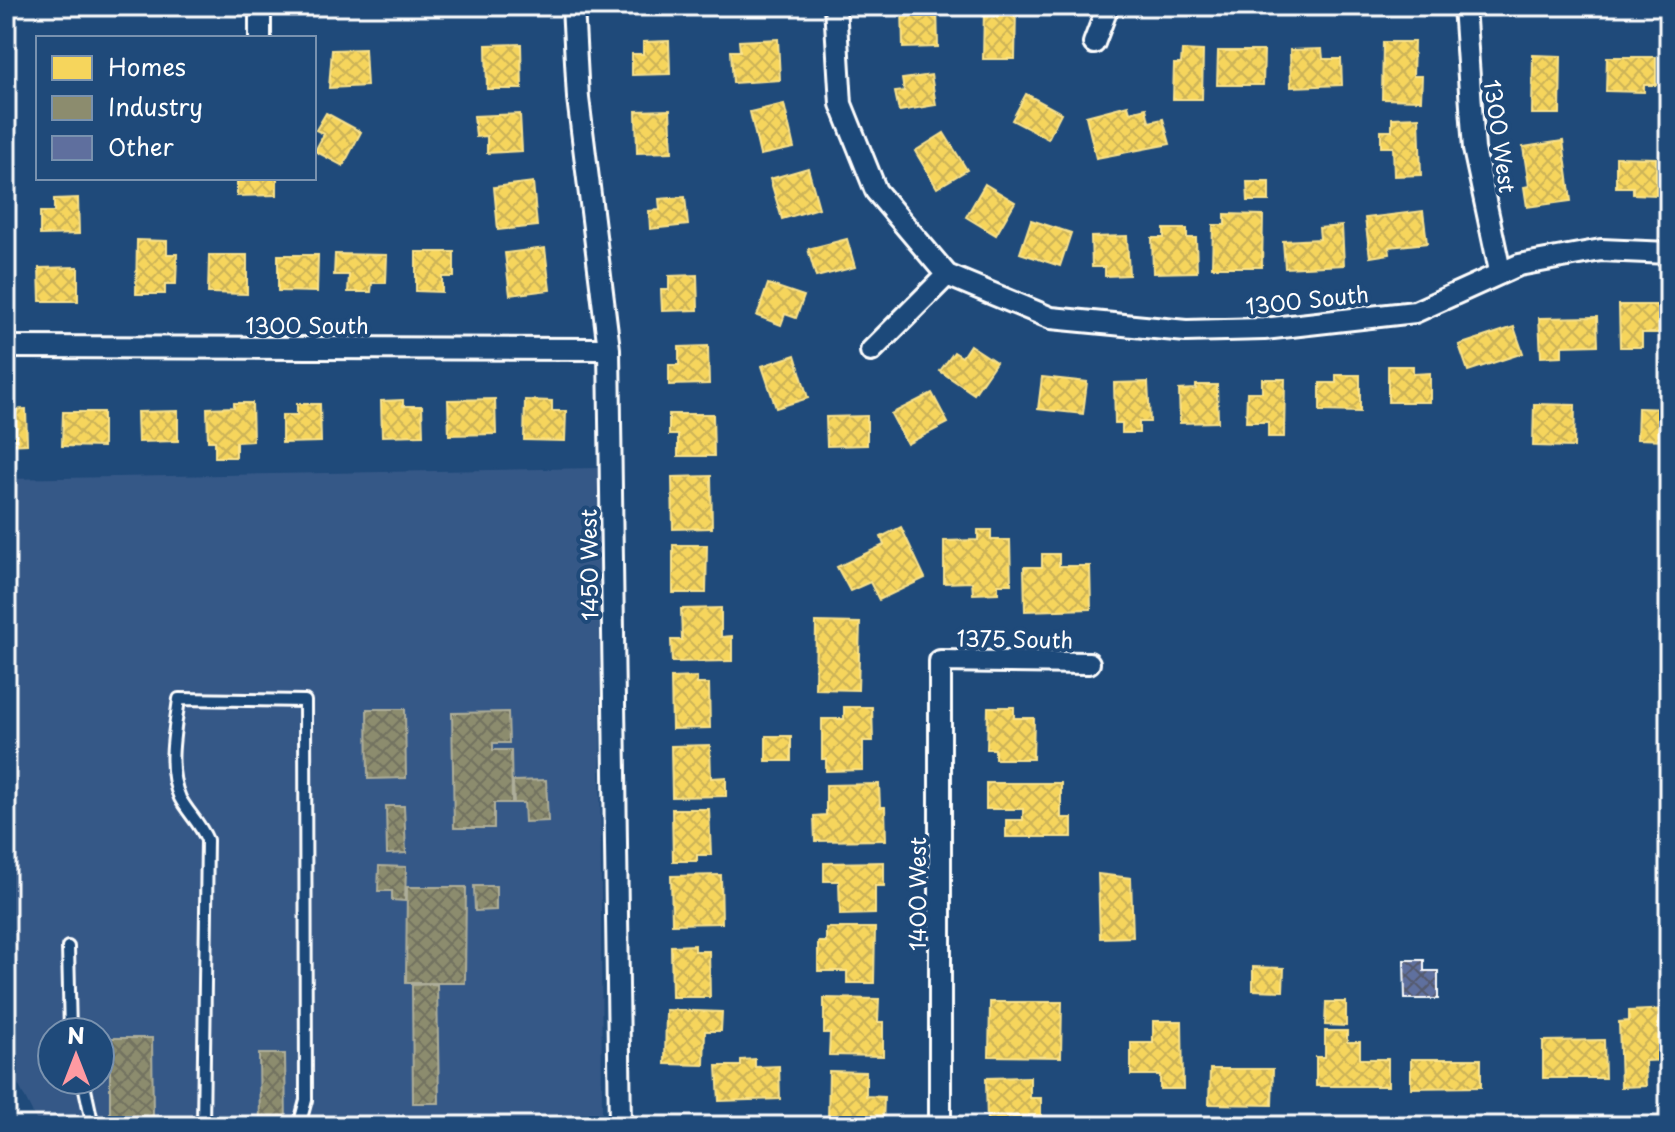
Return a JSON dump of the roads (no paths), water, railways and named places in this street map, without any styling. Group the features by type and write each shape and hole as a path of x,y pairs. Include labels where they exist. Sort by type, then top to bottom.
{"street":[{"path":"260,6 260,36"},
{"name":"1450 West","path":"573,6 578,98 609,349 620,1126"},
{"path":"835,6 841,104 876,191 947,275 871,351"},
{"path":"1094,43 1108,6"},
{"name":"1300 West","path":"1464,6 1474,149 1500,271"},
{"name":"1300 South","path":"947,275 1051,318 1186,331 1264,329 1415,312 1500,271 1601,250 1669,253"},
{"name":"1300 South","path":"6,347 609,349"},
{"name":"1375 South","path":"940,661 1089,663"},
{"name":"1400 West","path":"940,661 940,1126"}],"lane":[{"path":"203,1126 207,840 199,820 181,798 172,764 179,699 305,701 306,1100 299,1126"},
{"path":"68,947 70,1016"},
{"path":"86,1096 93,1126"}]}
